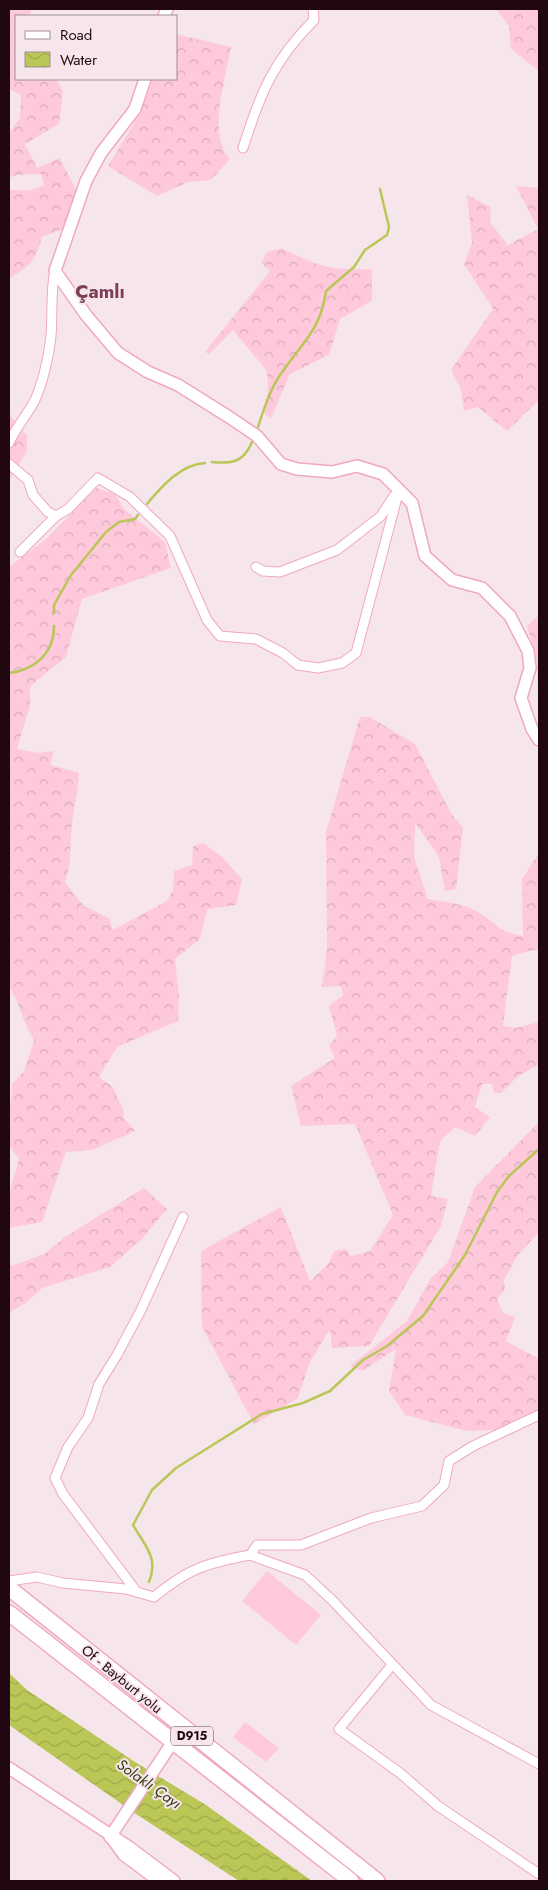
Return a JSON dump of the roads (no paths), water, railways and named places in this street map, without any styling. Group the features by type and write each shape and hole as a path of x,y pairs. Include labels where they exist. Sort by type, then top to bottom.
{"highway":[{"name":"Of - Bayburt yolu","path":"9,1588 182,1728 377,1881"},
{"name":"Of - Bayburt yolu","path":"9,1613 170,1745 351,1881"}],"street":[{"path":"243,148 254,114 278,62 314,20 313,9"},
{"path":"9,443 18,424 35,401 51,336 51,287 86,181 101,153 123,128 135,109 145,80"},
{"path":"55,271 86,315 118,353 148,372 178,386 257,436 282,464 297,469 332,472 357,466 382,474 399,490 412,503 425,556 452,580 482,588 510,616 528,652 530,668 521,698 532,729 539,740"},
{"path":"9,464 28,480 33,495 48,512 56,516"},
{"path":"20,552 56,516 68,509 98,478 130,497 170,536 207,620 220,636 256,639 282,653 298,665 318,668 342,663 356,653 399,490"},
{"path":"256,567 263,571 280,572 293,565 337,550 381,516 399,490"},
{"path":"136,1592 63,1494 55,1478 68,1447 88,1418 99,1384 141,1310 184,1218"},
{"path":"250,1555 256,1545 301,1545 371,1518 422,1506 444,1485 449,1461 473,1446 539,1415"},
{"path":"9,1581 38,1577 63,1583 99,1585 154,1596 181,1576 198,1567 250,1555 305,1575 332,1600 431,1705 539,1764"},
{"path":"392,1665 339,1730 400,1773 438,1806 539,1874"},
{"path":"110,1837 182,1728"},
{"path":"9,1768 110,1837 129,1847 174,1881"},
{"path":"110,1837 124,1855 159,1881"}],"water":[{"name":"Solaklı Çayı","path":"9,1673 27,1690 135,1762 206,1805 312,1881 239,1881 133,1812 9,1725"}],"waterway":[{"path":"258,427 275,384 315,325 324,304 326,291 354,267 365,250 387,235 389,227 380,189"},
{"path":"212,462 226,463 241,458 252,442"},
{"path":"147,504 165,484 180,472 196,464 205,463"},
{"path":"54,613 54,605 71,575 106,532 119,522 135,519 138,515"},
{"path":"9,673 35,664 47,652 51,644 54,626"},
{"path":"149,1582 152,1574 151,1559 146,1546 133,1525 152,1490 176,1468 262,1414 303,1403 330,1391 363,1360 387,1346 423,1316 465,1255 497,1192 509,1176 539,1149"}],"district":[{"name":"Çamlı","path":"100,291"}]}
